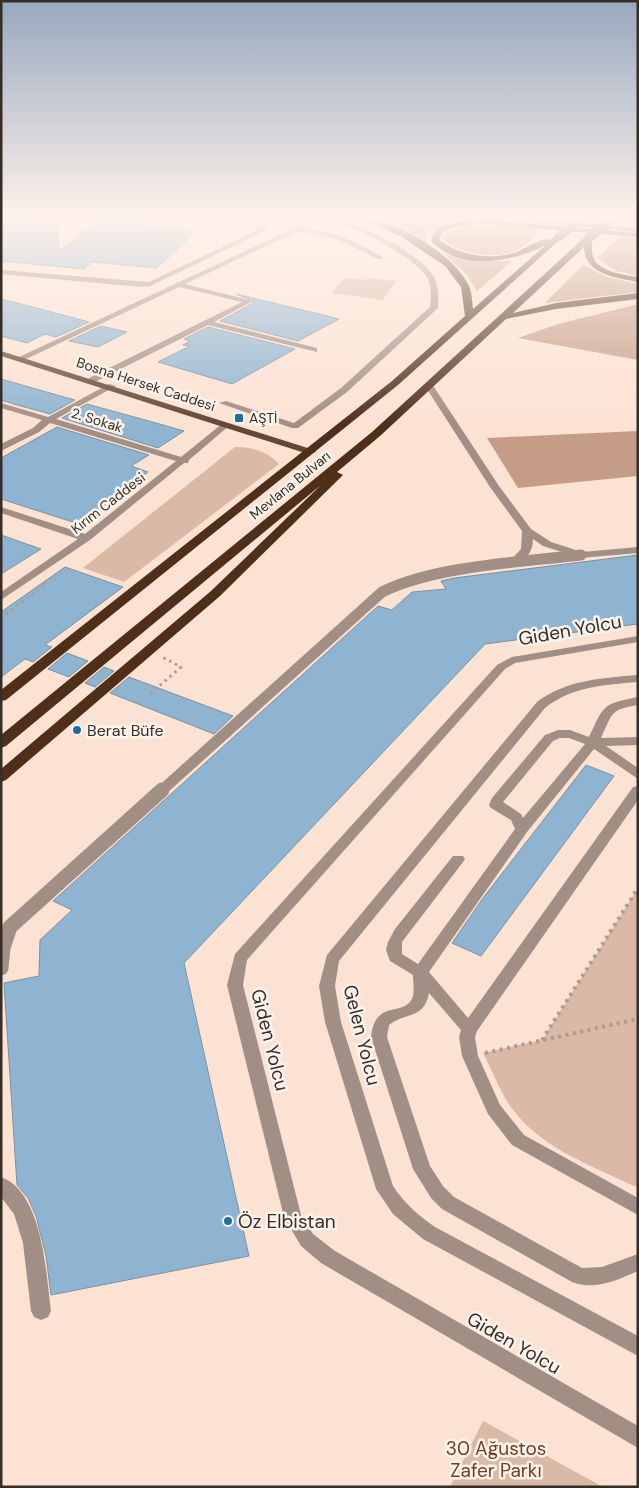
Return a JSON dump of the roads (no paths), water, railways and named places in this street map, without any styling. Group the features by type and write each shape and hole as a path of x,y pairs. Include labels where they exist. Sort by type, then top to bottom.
{"highway":[{"path":"464,286 470,318"},
{"name":"Mevlana Bulvarı","path":"1,697 311,452 395,383 505,286"},
{"name":"Mevlana Bulvarı","path":"1,743 376,434 537,286"},
{"path":"503,318 556,306 638,296"},
{"path":"1,777 152,652 268,546 376,434"}],"main road":[{"name":"Bosna Hersek Caddesi","path":"1,353 112,386 311,452"},
{"path":"1,784 15,766"}],"street":[{"path":"21,358 177,286"},
{"path":"92,380 249,301 186,286"},
{"path":"223,403 295,426 344,390 434,308 436,293 433,286"},
{"path":"206,322 314,350"},
{"path":"1,448 36,430 48,420 112,386"},
{"path":"429,386 495,487 527,531 547,544 581,555"},
{"name":"2. Sokak","path":"1,405 184,461"},
{"name":"Kırım Caddesi","path":"1,597 86,538 184,461 226,425"},
{"path":"1,510 86,538"},
{"path":"514,563 526,552 528,544 527,531"},
{"path":"1,968 3,948 10,927 382,592 404,581 514,563 638,550"},
{"name":"Giden Yolcu","path":"638,639 512,660 496,671 240,958 235,985 293,1216 308,1240 328,1257 638,1438"},
{"name":"Gelen Yolcu","path":"638,678 568,689 552,696 541,705 332,959 327,986 334,1022 385,1189 395,1205 411,1221 429,1233 638,1347"},
{"path":"638,701 612,706 592,742 522,829 420,972 422,990 419,1002 414,1008 388,1016 379,1029 422,1169 436,1192 448,1203 579,1276 604,1277 638,1262"},
{"path":"522,829 516,817 496,805 497,801 554,734 567,733 592,742 638,775"},
{"path":"592,742 638,741"},
{"path":"638,790 469,1029 467,1037 470,1056 494,1109 518,1140 638,1207"},
{"path":"458,859 395,941 393,950 395,957 420,972 469,1029"},
{"path":"1,1185 11,1192 28,1224 40,1311"}],"place":[{"name":"AŞTİ","path":"239,418"},
{"name":"Berat Büfe","path":"77,730"},
{"name":"Öz Elbistan","path":"228,1221"}],"park label":[{"name":"30 Ağustos Zafer Parkı","path":"496,1459"}]}
